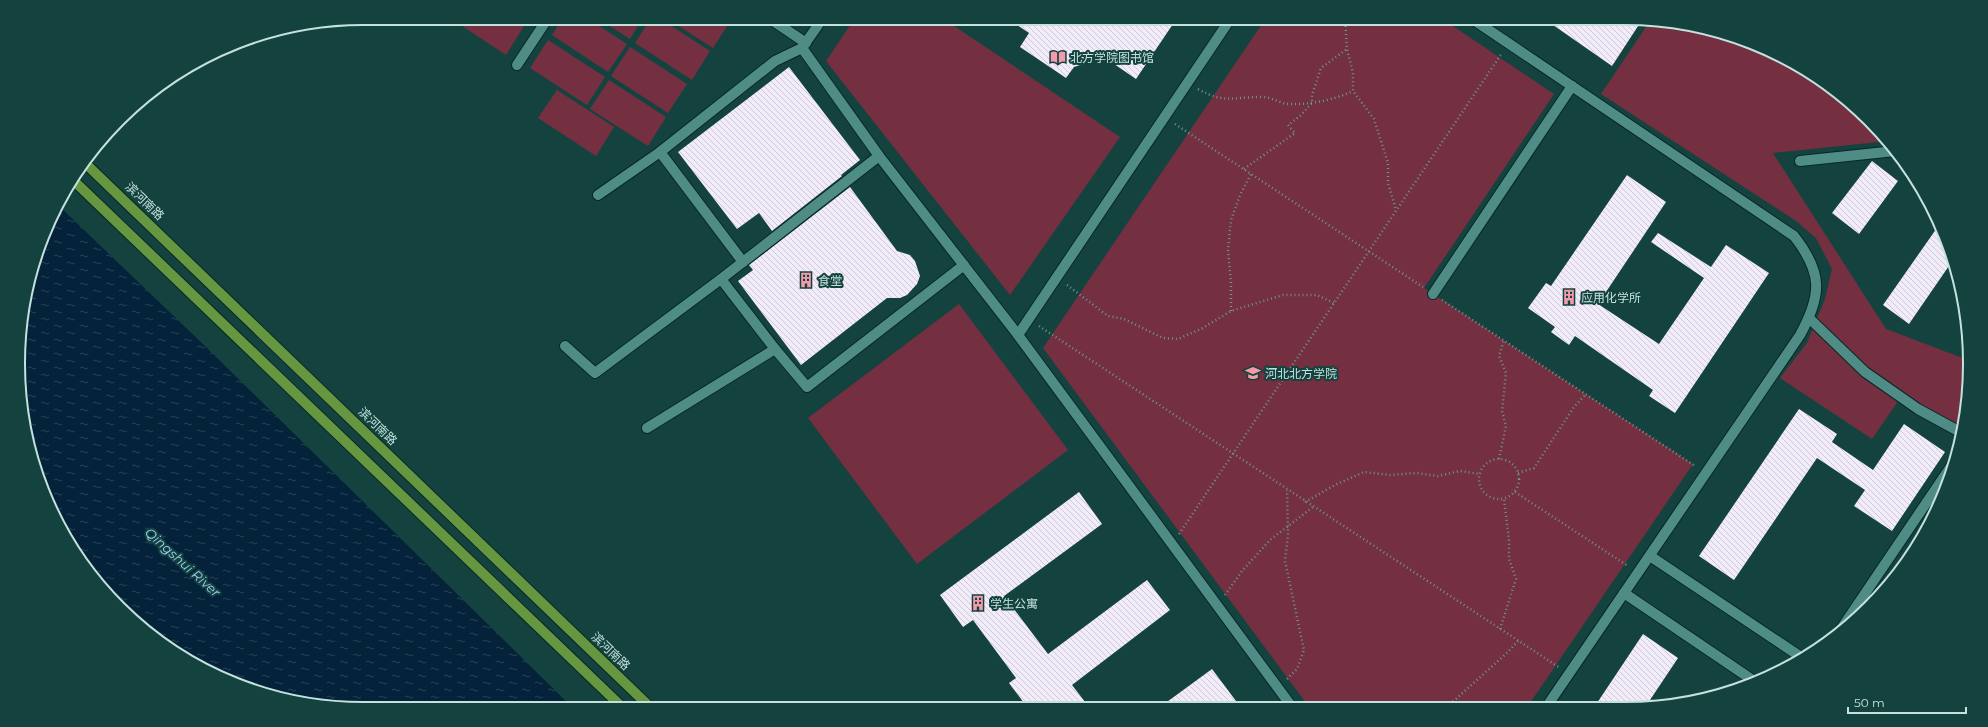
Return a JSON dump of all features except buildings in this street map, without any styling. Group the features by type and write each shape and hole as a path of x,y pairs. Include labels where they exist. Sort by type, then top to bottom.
{"main road":[{"name":"滨河南路","path":"88,166 645,702"},
{"path":"77,183 617,702"}],"lane":[{"path":"517,65 543,25"},
{"path":"778,25 804,45 879,156 1018,335 1288,702"},
{"path":"598,195 660,152 775,61 804,45 818,25"},
{"path":"1018,335 1226,25"},
{"path":"1481,25 1794,236 1805,251 1814,274 1817,293 1809,318 1800,335 1550,702"},
{"path":"1433,294 1572,86"},
{"path":"660,152 743,262"},
{"path":"1800,161 1889,152"},
{"path":"565,346 595,373 721,279 879,156"},
{"path":"721,279 775,349 807,387 964,265"},
{"path":"1809,318 1865,372 1918,409 1956,430"},
{"path":"647,428 775,349"},
{"path":"1849,617 1942,479"},
{"path":"1650,556 1798,655"},
{"path":"1624,593 1749,678"}],"path":[{"path":"1345,25 1347,49 1353,74 1354,91 1374,119 1388,163 1388,184 1396,211"},
{"path":"1172,544 1508,43"},
{"path":"1244,169 1295,133 1288,125 1300,116 1312,103 1312,95 1321,68 1347,49"},
{"path":"1187,83 1212,97 1234,99 1260,97 1274,98 1286,104 1312,103 1340,97 1354,91"},
{"path":"1230,311 1231,283 1228,250 1232,220 1240,195 1251,174"},
{"path":"1057,277 1108,316 1124,319 1163,338 1178,339 1201,329 1230,311 1283,295 1317,295 1334,303"},
{"path":"1028,319 1232,455 1569,674"},
{"path":"1499,460 1506,426 1502,411 1506,373 1499,356 1504,340"},
{"path":"1518,473 1534,468 1574,407 1586,394"},
{"path":"1499,460 1511,463 1518,473 1518,486 1515,492 1504,499 1497,499 1485,493 1479,481 1480,474 1487,464 1499,460"},
{"path":"1305,502 1335,485 1364,472 1390,476 1417,473 1438,476 1460,471 1480,474"},
{"path":"1278,688 1298,669 1304,650 1286,561 1288,535 1287,490"},
{"path":"1515,492 1638,573"},
{"path":"1500,629 1516,579 1510,559 1504,499"},
{"path":"1218,606 1242,571 1270,540 1313,507"},
{"path":"1452,702 1508,652 1518,641"}],"shaded area":[{"path":"461,25 522,25 524,26 506,55"},
{"path":"558,25 598,25 627,44 608,72 552,35"},
{"path":"608,25 639,25 630,39"},
{"path":"647,25 670,25 710,51 692,80 635,43"},
{"path":"677,25 728,25 713,48"},
{"path":"850,25 952,25 1120,137 1010,295 826,61"},
{"path":"1261,25 1451,25 1554,94 1424,288 1693,464 1531,702 1305,702 1043,348"},
{"path":"1647,26 1669,28 1733,43 1774,60 1813,82 1848,109 1864,124 1880,142 1773,153 1886,329 1963,358 1960,408 1956,430 1901,397 1872,439 1780,378 1807,343 1825,299 1832,269 1816,238 1796,221 1601,94"},
{"path":"548,40 605,77 587,105 530,68"},
{"path":"630,47 687,84 668,113 611,76"},
{"path":"609,80 666,117 648,146 590,109"},
{"path":"557,90 614,127 596,156 538,118"},
{"path":"959,304 1068,450 917,564 808,418"}],"water":[{"name":"Qingshui River","path":"62,209 205,346 567,702 364,702 319,699 297,695 255,684 194,657 157,632 124,603 95,570 82,552 60,513 43,472 28,408 25,364 28,319 43,255"}],"place":[{"name":"北方学院图书馆","path":"1058,57"},
{"name":"食堂","path":"806,280"},
{"name":"应用化学所","path":"1569,297"},
{"name":"河北北方学院","path":"1253,373"},
{"name":"学生公寓","path":"978,603"}]}
